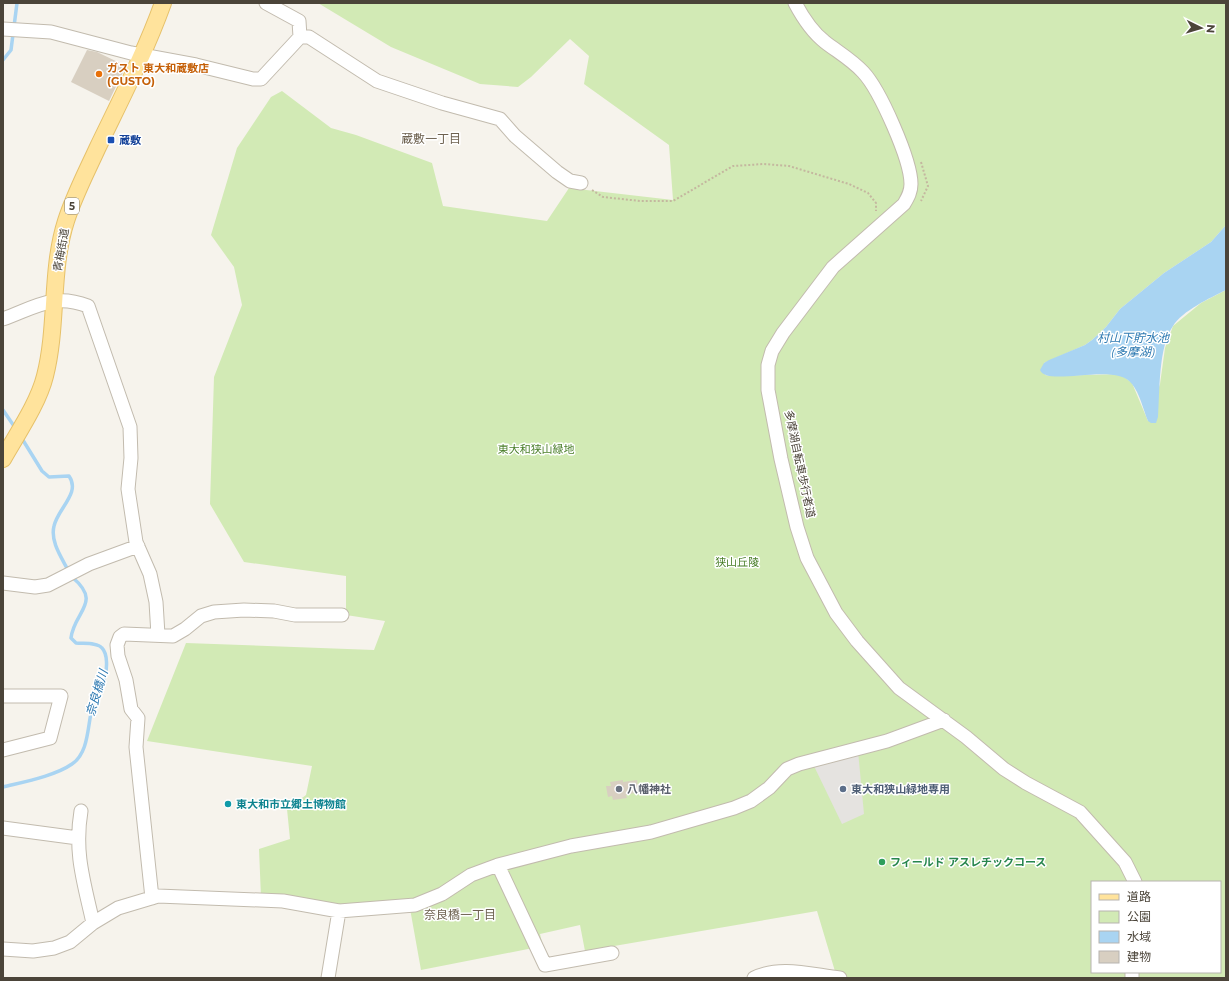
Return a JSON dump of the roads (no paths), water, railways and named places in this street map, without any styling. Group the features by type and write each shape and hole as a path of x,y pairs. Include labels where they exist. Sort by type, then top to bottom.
{"main road":[{"name":"青梅街道","path":"3,460 45,378 52,345 59,250 70,210 142,54 163,3"}],"street":[{"path":"4,29 51,32 142,54 196,65 253,80 261,79 300,37 299,21 266,3"},
{"path":"796,3 813,31 853,62 873,84 886,108 907,164 911,183 911,191 904,204 833,267 783,333 772,350 768,366 768,390 797,527 807,558 836,612 857,641 899,688 944,720 1004,769 1026,783 1080,812 1125,862 1134,881"},
{"path":"300,37 309,37 377,81 442,103 500,119 515,136 557,172 570,181 581,183"},
{"path":"3,319 55,300 74,301 88,306 130,426 131,458 128,489 138,546 150,574 156,602 158,635"},
{"path":"3,583 35,587 48,585 89,564 138,546"},
{"path":"152,898 136,747 138,718 130,709 117,645 120,637 124,634 173,636 186,629 201,616 214,612 259,611 295,615 342,615"},
{"path":"3,696 61,696 50,738 3,750"},
{"path":"3,949 33,952 54,948 70,942 93,923 118,908 158,896 282,901 339,911 415,905 442,894 471,875 498,864 571,846 652,832 734,808 751,801 769,788 787,769 798,764 887,741 944,720"},
{"path":"81,811 78,854 93,923"},
{"path":"3,828 78,838"},
{"path":"498,864 545,965 612,953"},
{"path":"328,978 339,911"},
{"path":"754,978 766,972 784,971 840,978"}],"water":[{"name":"村山下貯水池 (多摩湖)","path":"1226,225 1226,290 1197,305 1183,315 1177,320 1168,335 1162,358 1158,417 1156,423 1151,423 1148,421 1135,388 1124,378 1098,374 1055,377 1045,375 1040,370 1044,363 1049,360 1085,345 1092,340 1106,327 1120,309 1164,273 1211,242"}],"waterway":[{"name":"奈良橋川","path":"3,60 11,50 17,3"},
{"name":"奈良橋川","path":"3,410 16,429"},
{"name":"奈良橋川","path":"21,437 42,471 49,477 69,476 72,482 71,495 56,519 53,532 57,550 69,572"},
{"name":"奈良橋川","path":"3,787 39,778 65,768 78,759 85,745 93,705 105,677 106,662 104,651 100,646 76,643 71,638 73,629 86,601 85,594 81,586 72,577"}],"place":[{"name":"ガスト 東大和蔵敷店 (GUSTO)","path":"99,74"},
{"name":"蔵敷","path":"111,140"},
{"name":"八幡神社","path":"619,789"},
{"name":"東大和狭山緑地専用","path":"843,789"},
{"name":"東大和市立郷土博物館","path":"228,804"},
{"name":"フィールド アスレチックコース","path":"882,862"}],"district":[{"name":"蔵敷一丁目","path":"431,139"},
{"name":"奈良橋一丁目","path":"460,915"}],"park label":[{"name":"東大和狭山緑地","path":"536,449"},
{"name":"狭山丘陵","path":"737,562"}]}
